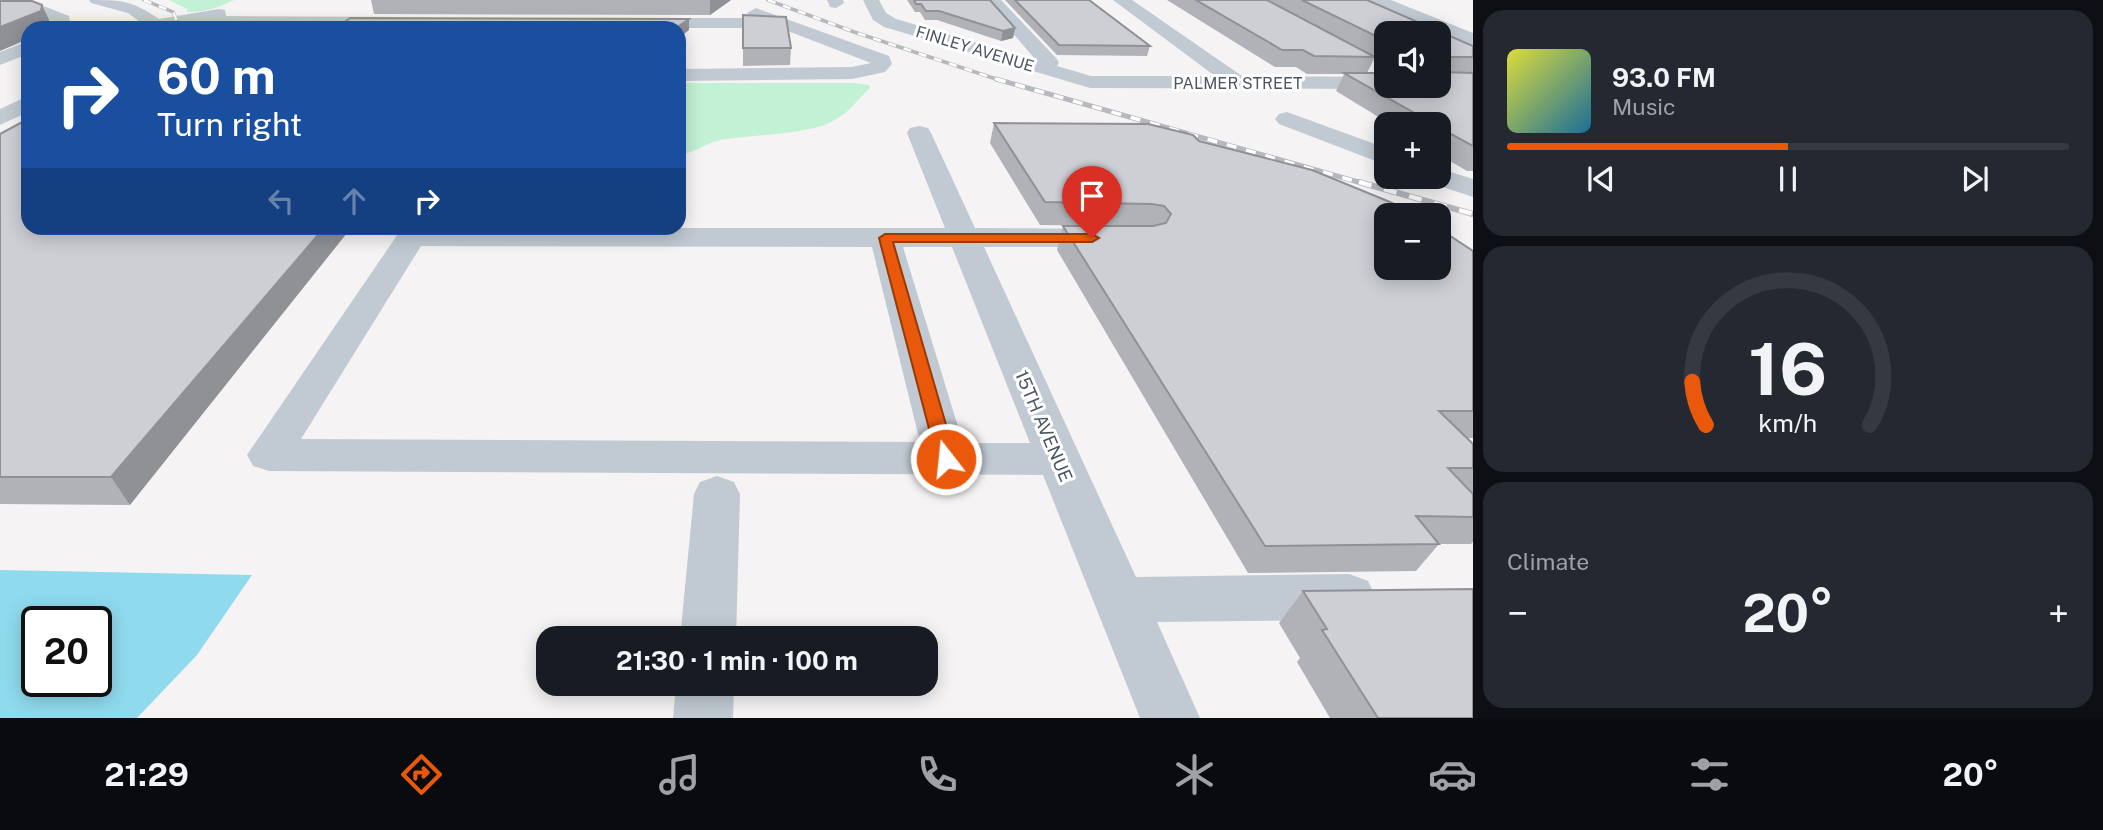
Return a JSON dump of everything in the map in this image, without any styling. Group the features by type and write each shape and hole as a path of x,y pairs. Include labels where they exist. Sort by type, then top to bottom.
{"street":[{"path":"97,0 134,9 149,21"},
{"name":"FINLEY AVENUE","path":"871,0 879,16 885,21 1090,82"},
{"path":"992,0 1049,62 1042,69"},
{"path":"1121,0 1238,83"},
{"path":"1377,0 1473,40"},
{"path":"686,75 852,73 878,68 882,64 882,60 736,5"},
{"path":"182,21 229,12 240,6"},
{"path":"0,10 41,10 63,21"},
{"path":"194,18 203,21"},
{"path":"686,23 780,23"},
{"path":"0,59 21,50"},
{"name":"PALMER STREET","path":"1090,82 1238,83 1374,74"},
{"path":"0,118 21,107"},
{"path":"1287,119 1374,152"},
{"name":"15TH AVENUE","path":"919,134 1170,718"},
{"path":"1451,181 1473,189"},
{"path":"412,235 269,455 1059,459"},
{"path":"650,235 1144,238"},
{"path":"885,238 946,459"},
{"path":"709,626 717,494"},
{"path":"1120,600 1391,597"},
{"path":"703,718 704,696"}],"green space":[{"path":"169,0 234,0 211,9 187,12 187,9"},
{"path":"686,83 869,85 870,88 847,112 827,124 797,131 720,140 686,153"}],"water":[{"path":"0,570 252,575 197,655 137,718 0,718"}],"building":[{"path":"914,0 990,0 1015,28 1003,31 939,11 926,11"},
{"path":"1015,0 1089,0 1150,46 1059,45"},
{"path":"1196,0 1267,0 1374,57 1314,56 1303,50 1282,50"},
{"path":"1302,0 1367,0 1415,21 1374,21 1374,35"},
{"path":"0,1 32,1 42,5 41,11 0,27"},
{"path":"743,15 786,17 791,48 743,48"},
{"path":"350,18 689,19 686,21 346,21"},
{"path":"1451,36 1473,46 1473,57 1451,57"},
{"path":"1451,72 1473,73 1473,146 1451,134 1451,112 1413,112 1388,98 1451,98"},
{"path":"1344,73 1374,73 1374,90"},
{"path":"21,123 21,235 318,235 111,477 0,477 0,134"},
{"path":"994,123 1148,124 1193,135 1199,141 1312,170 1390,202 1392,203 1374,203 1374,280 1451,280 1451,237 1473,251 1473,411 1439,411 1473,444 1473,468 1448,468 1473,494 1473,517 1416,516 1439,544 1265,546 1063,226 1153,226 1166,223 1171,214 1164,206 1152,204 1045,202"},
{"path":"1473,589 1473,718 1378,718 1322,630 1327,629 1303,591"}],"railway":[{"path":"144,0 173,12 177,21"},
{"path":"768,0 854,32 1002,81"},
{"path":"996,79 1365,184"},
{"path":"1359,182 1473,214"}],"route":[{"path":"946,459 885,238 1092,238"}]}
